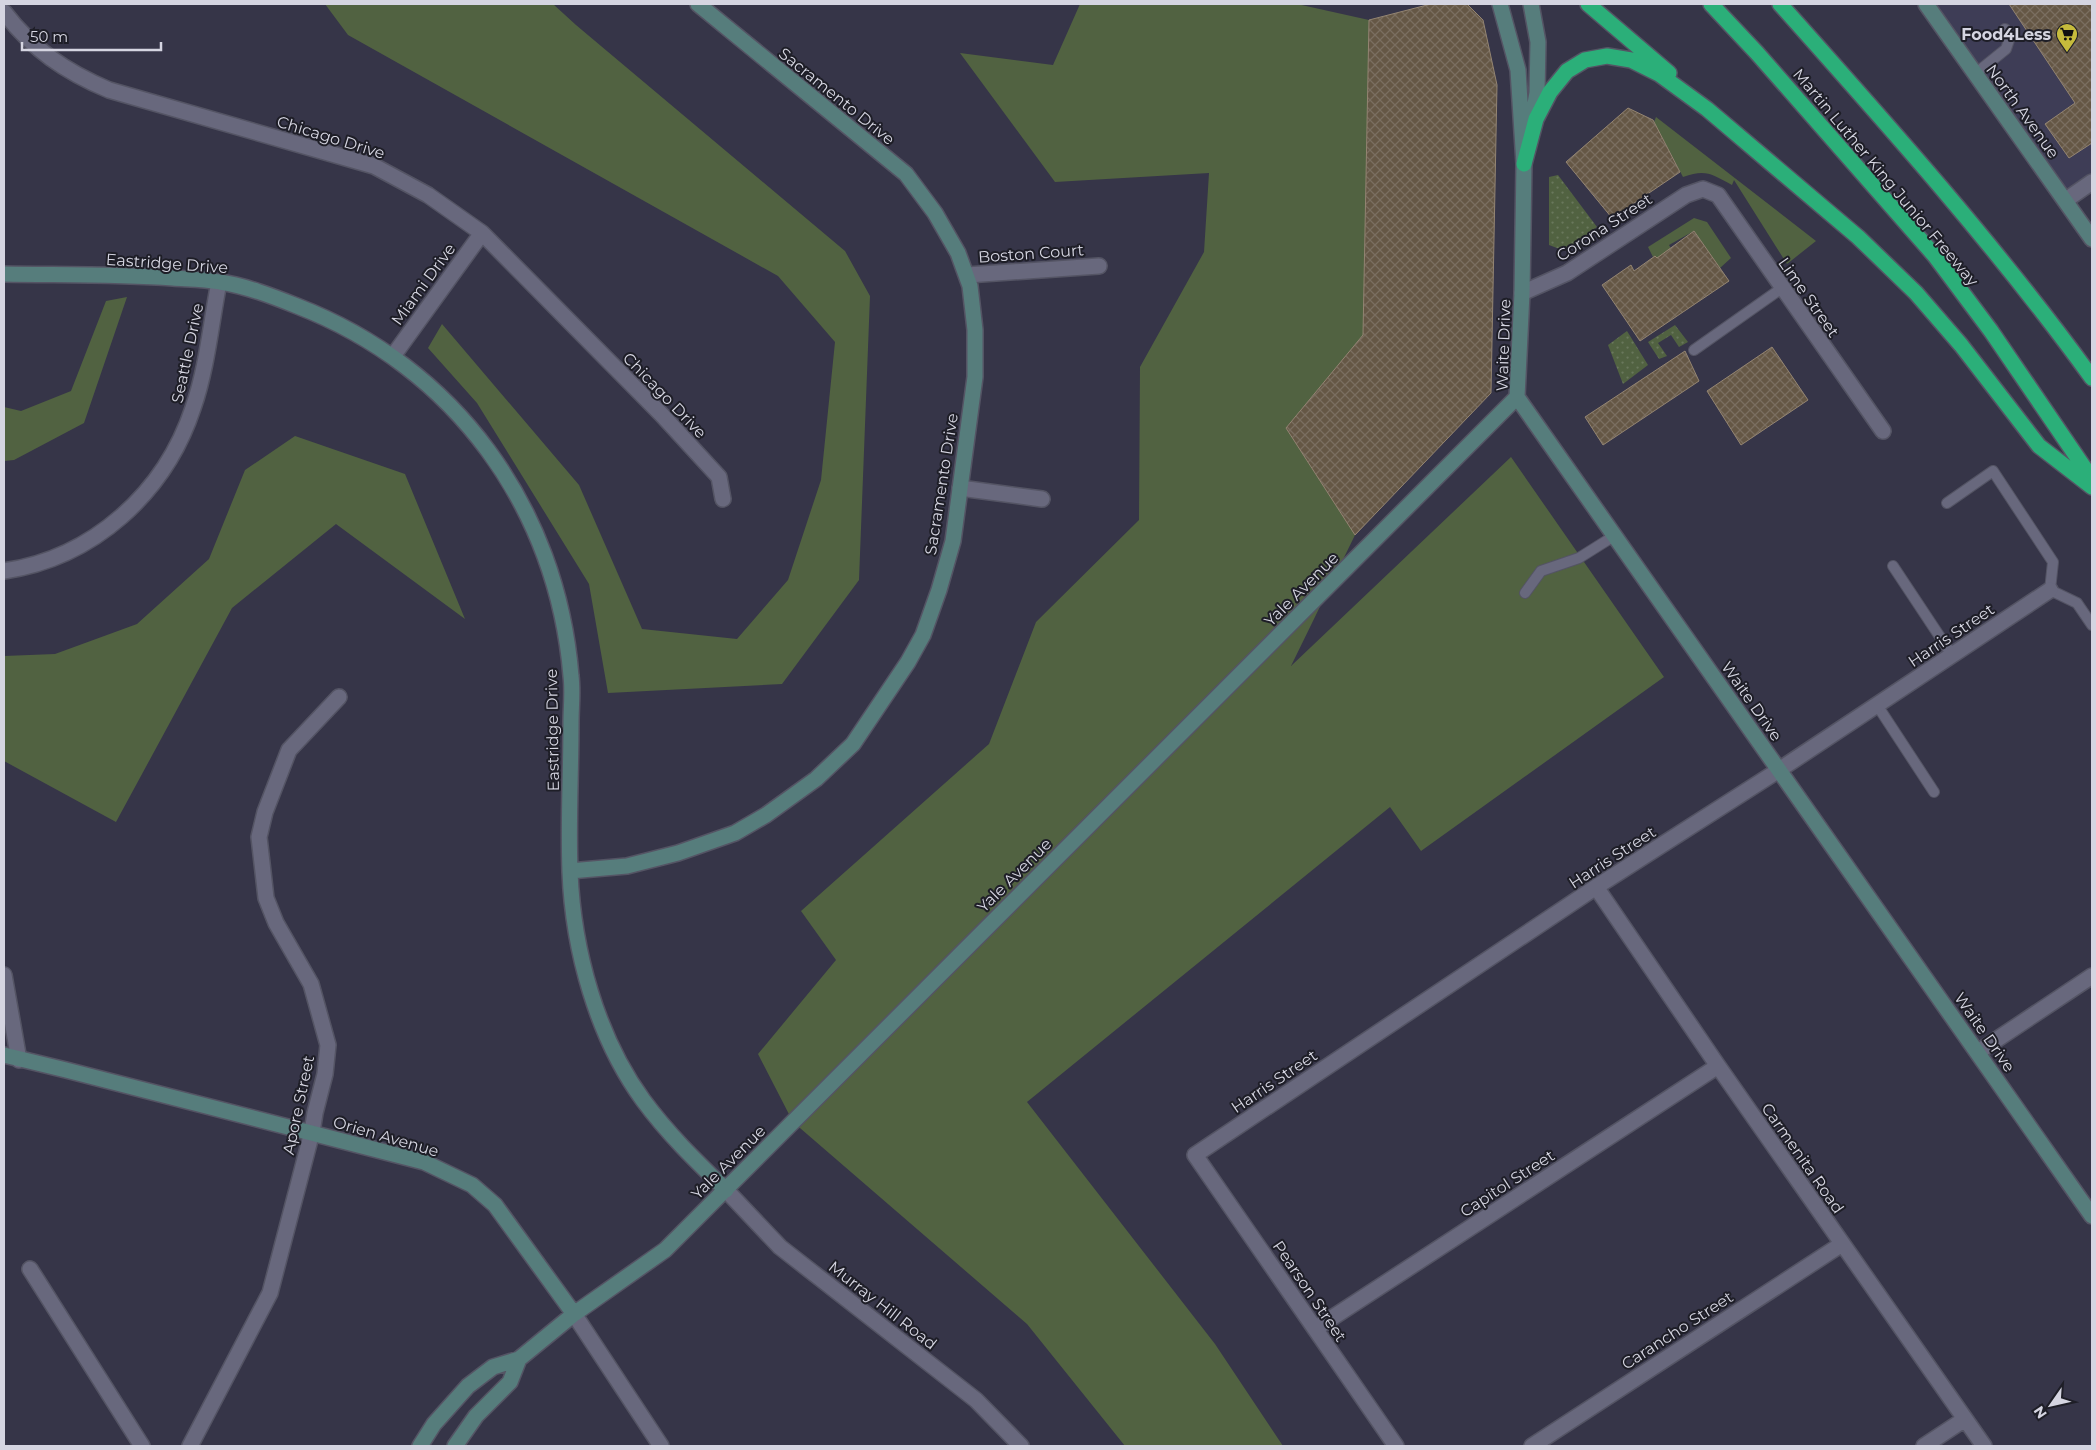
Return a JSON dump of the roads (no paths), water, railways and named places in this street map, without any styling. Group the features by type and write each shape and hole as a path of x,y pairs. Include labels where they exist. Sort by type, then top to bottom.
{"highway":[{"path":"1588,4 1644,50 1707,109 1858,237 1909,287 1961,345 2039,446 2092,487"},
{"name":"Martin Luther King Junior Freeway","path":"1711,4 1757,52 1935,256 1991,331 2092,479"},
{"name":"Martin Luther King Junior Freeway","path":"1780,4 1898,136 2054,326 2092,378"},
{"path":"1524,164 1536,120 1550,92 1567,71 1585,60 1607,56 1631,60 1659,74 1707,109"}],"street":[{"name":"Sacramento Drive","path":"570,871 627,866 678,853 735,832 766,815 816,779 853,744 883,701 923,635 939,590 953,541 975,376 975,330 970,286 958,253 935,213 906,174 698,4"},
{"name":"Waite Drive","path":"1500,4 1518,70 1524,164 1518,397 2092,1216"},
{"name":"Waite Drive","path":"1524,164 1537,93 1538,42 1531,4"},
{"name":"North Avenue","path":"1926,4 2092,239"},
{"name":"Chicago Drive","path":"4,12 36,47 64,68 89,82 109,90 374,166 428,195 482,233 662,415 719,477 723,499"},
{"path":"2066,200 2092,182"},
{"name":"Corona Street","path":"1522,293 1567,273 1686,195 1703,189"},
{"name":"Lime Street","path":"1703,189 1718,195 1882,431"},
{"name":"Miami Drive","path":"393,356 482,233"},
{"name":"Boston Court","path":"966,275 1098,266"},
{"name":"Eastridge Drive","path":"4,274 146,276 219,282 265,293 330,318 393,356 436,392 469,425 488,449 521,500 546,557 562,616 572,677 570,871 574,921 586,978 596,1007 617,1055 642,1098 674,1139 726,1190"},
{"name":"Seattle Drive","path":"4,571 55,558 96,536 136,503 159,476 182,436 194,408 219,282"},
{"name":"Yale Avenue","path":"420,1446 434,1424 468,1386 494,1367 519,1359 574,1314 665,1250 1518,397"},
{"path":"960,488 1042,500"},
{"name":"Harris Street","path":"1195,1155 1596,887 1779,770 2050,590"},
{"name":"Apore Street","path":"190,1446 270,1293 312,1132 325,1074 328,1045 311,984 276,923 266,898 259,837 265,812 289,750 339,697"},
{"name":"Carmenita Road","path":"1596,887 1718,1066 1984,1446"},
{"path":"4,975 19,1060"},
{"path":"1978,1052 2092,976"},
{"name":"Orien Avenue","path":"4,1055 424,1162 472,1185 495,1205 574,1314 661,1446"},
{"name":"Capitol Street","path":"1314,1329 1718,1066"},
{"name":"Pearson Street","path":"1195,1155 1396,1446"},
{"name":"Murray Hill Road","path":"726,1190 780,1247 976,1400 1021,1446"},
{"name":"Carancho Street","path":"1532,1446 1842,1244"},
{"path":"30,1269 142,1446"},
{"name":"Yale Avenue","path":"455,1446 476,1416 510,1382 519,1359"},
{"path":"1924,1446 1964,1420"}],"lane":[{"path":"1975,74 2006,49 2009,40 2005,28"},
{"path":"1694,350 1782,288"},
{"path":"1947,502 1994,471 2053,562 2050,590 2077,603 2092,625"},
{"path":"1524,593 1541,571 1579,558 1614,536"},
{"path":"1892,566 1952,655"},
{"path":"1877,705 1934,792"}],"place":[{"name":"Food4Less","path":"2067,53"}]}
